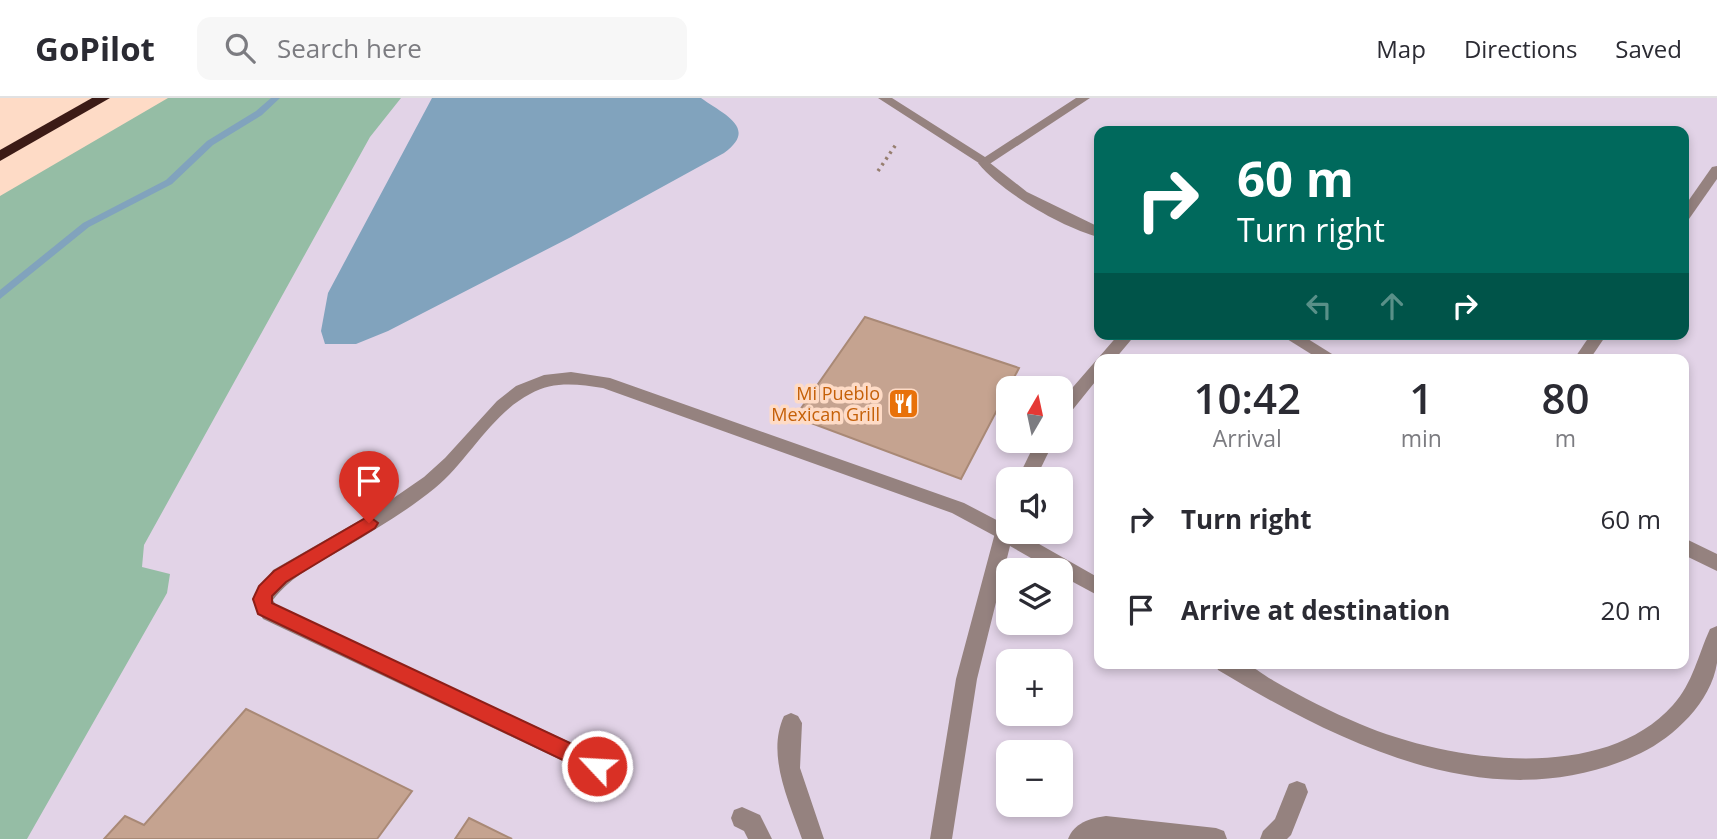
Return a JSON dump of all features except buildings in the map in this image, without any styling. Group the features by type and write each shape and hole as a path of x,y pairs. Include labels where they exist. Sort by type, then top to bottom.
{"highway":[{"path":"0,156 103,98"}],"street":[{"path":"884,98 985,163 998,177 1012,186 1094,230"},
{"path":"985,163 1084,98"},
{"path":"1689,209 1717,170"},
{"path":"1110,354 1123,340"},
{"path":"1298,340 1323,354"},
{"path":"1073,398 1094,372"},
{"path":"620,777 270,613 262,599 265,591 280,576 430,483 503,402 529,387 557,378 585,378 604,383 996,524"},
{"path":"941,839 977,621 1000,544"},
{"path":"1031,544 1094,585"},
{"path":"1689,549 1717,564"},
{"path":"1235,669 1314,715 1403,751 1453,763 1499,769 1541,769 1617,754 1674,719 1695,692 1717,635"},
{"path":"791,723 789,768 813,839"},
{"path":"1271,839 1283,827 1297,792"},
{"path":"742,818 752,823 761,839"},
{"path":"1079,839 1092,829 1115,827 1216,839"}],"path":[{"path":"878,172 897,143"}],"shaded area":[{"path":"354,98 1717,98 1717,839 0,839"}],"green space":[{"path":"168,98 401,98 370,137 144,545 142,567 170,574 167,593 27,839 0,839 0,196"}],"water":[{"path":"432,98 701,98 734,122 738,136 724,153 571,237 388,331 356,344 325,344 321,331 328,293"}],"waterway":[{"path":"0,295 86,225 169,182 210,143 259,113 276,98"}],"place":[{"name":"Mi Pueblo Mexican Grill","path":"903,403"}],"route":[{"path":"369,523 280,576 265,591 262,599 265,608 270,613 597,766"}]}
